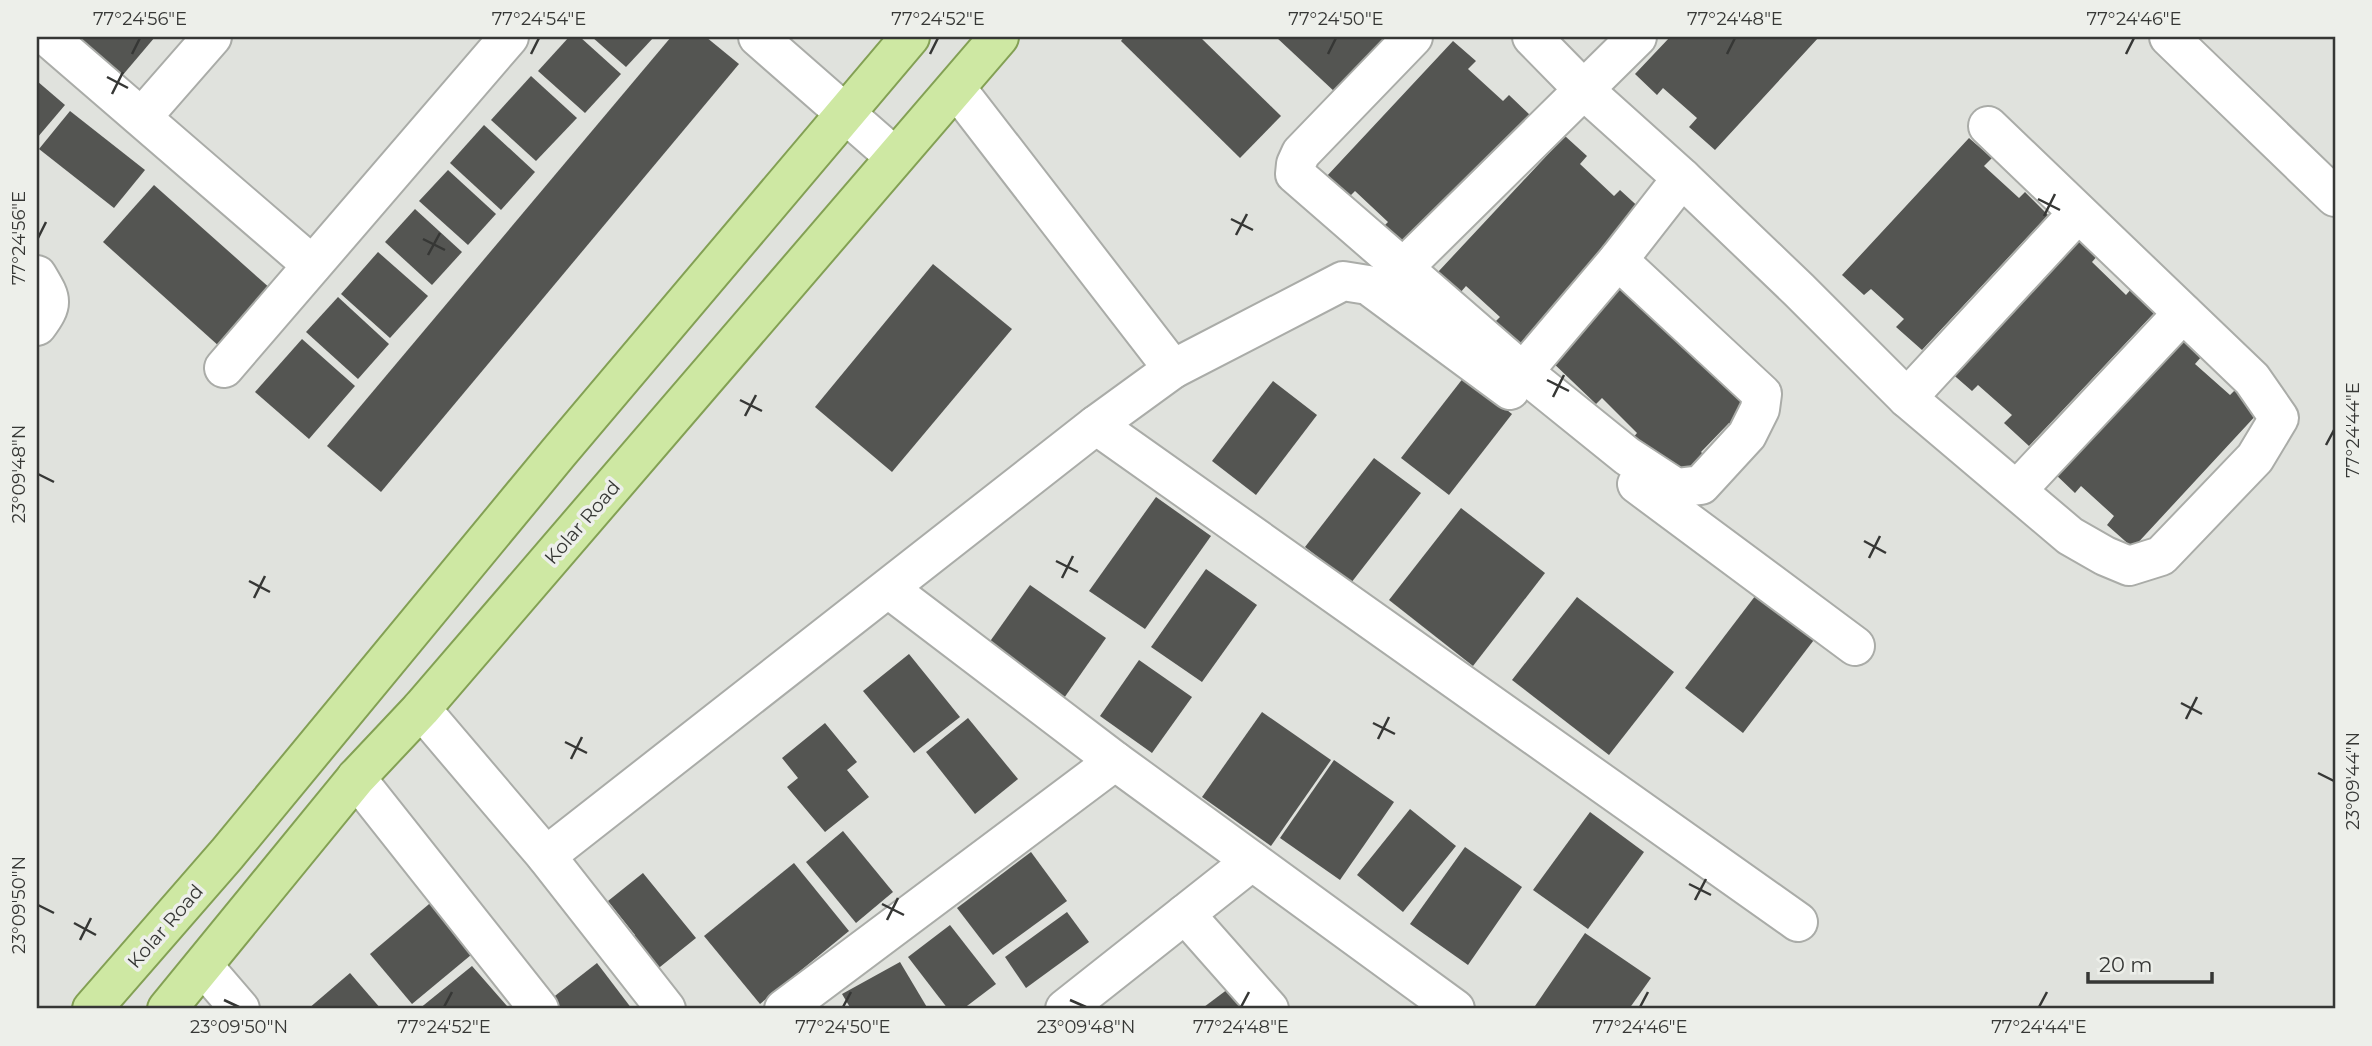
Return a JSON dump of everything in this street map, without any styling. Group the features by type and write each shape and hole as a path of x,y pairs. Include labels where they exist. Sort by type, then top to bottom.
{"main road":[{"name":"Kolar Road","path":"92,1009 227,854 559,452 910,37"},
{"name":"Kolar Road","path":"167,1009 356,778 421,709 999,37"}],"street":[{"path":"48,37 312,265"},
{"path":"142,117 212,37"},
{"path":"223,369 509,37"},
{"path":"758,37 895,157"},
{"path":"1413,37 1301,153 1295,174 1523,372 1627,456 1676,488 1701,485 1747,435 1760,409 1762,394 1618,260"},
{"path":"1532,37 1584,90 1682,178 1908,398 2070,536 2129,566 2161,556 2255,458 2278,418 2252,379 1988,126"},
{"path":"1403,268 1637,37"},
{"path":"2169,37 2335,197"},
{"path":"956,88 1173,369"},
{"path":"1523,372 1618,260 1682,178"},
{"path":"1908,398 2078,213"},
{"path":"37,275 51,303 48,312 37,326"},
{"path":"546,856 1096,425 1173,369 1343,281 1368,285 1855,646"},
{"path":"2017,490 2183,313"},
{"path":"1096,425 1798,922"},
{"path":"889,589 1115,761 1455,1009"},
{"path":"421,709 546,856 666,1009"},
{"path":"784,1009 1115,761"},
{"path":"356,778 539,1009"},
{"path":"1065,1009 1252,861"},
{"path":"1185,914 1269,1009"},
{"path":"203,966 240,1009"}],"building":[{"path":"60,37 155,37 116,83"},
{"path":"569,37 580,37 621,74 585,113 538,71"},
{"path":"592,37 654,37 626,67"},
{"path":"671,37 706,37 739,64 381,492 327,446"},
{"path":"1124,37 1200,37 1281,116 1240,158 1121,41"},
{"path":"1276,37 1389,37 1336,93"},
{"path":"1670,37 1819,37 1715,150 1689,127 1697,118 1663,88 1657,95 1635,74"},
{"path":"1453,41 1476,61 1468,69 1503,101 1509,95 1532,117 1406,253 1380,230 1388,222 1355,191 1348,198 1326,177"},
{"path":"531,76 577,118 536,161 491,120"},
{"path":"37,81 65,105 37,138"},
{"path":"70,111 145,170 114,208 39,149"},
{"path":"484,125 535,172 501,210 450,163"},
{"path":"1565,136 1587,156 1580,164 1614,196 1620,190 1644,212 1518,348 1492,325 1500,317 1466,286 1460,293 1438,272"},
{"path":"1969,138 1992,158 1984,166 2019,198 2025,192 2048,215 1922,350 1896,327 1904,319 1871,289 1864,295 1842,275"},
{"path":"448,170 496,214 468,245 419,201"},
{"path":"154,185 271,289 220,347 103,242"},
{"path":"415,209 462,252 432,285 385,242"},
{"path":"2077,234 2099,254 2092,262 2126,295 2132,288 2156,311 2029,446 2004,423 2012,415 1978,385 1972,391 1949,371"},
{"path":"378,252 428,296 390,338 341,294"},
{"path":"933,264 1012,329 892,472 815,407"},
{"path":"1630,276 1759,403 1734,428 1729,423 1701,452 1706,457 1679,484 1632,439 1637,433 1602,398 1596,404 1549,359"},
{"path":"338,297 389,344 358,379 306,332"},
{"path":"2180,335 2202,356 2195,364 2230,395 2235,390 2259,412 2133,548 2107,525 2114,516 2081,486 2075,493 2053,472"},
{"path":"302,339 355,386 309,439 255,392"},
{"path":"1464,377 1512,414 1449,495 1401,458"},
{"path":"1273,381 1317,415 1256,495 1212,461"},
{"path":"1374,458 1421,493 1351,583 1305,547"},
{"path":"1156,497 1211,536 1145,629 1089,591"},
{"path":"1461,508 1545,573 1473,666 1389,600"},
{"path":"1206,569 1257,605 1202,682 1151,647"},
{"path":"1030,585 1106,638 1062,701 986,647"},
{"path":"1762,587 1820,632 1743,733 1685,688"},
{"path":"1577,597 1674,672 1609,755 1512,680"},
{"path":"909,654 960,717 914,753 863,691"},
{"path":"1139,660 1192,697 1152,753 1100,716"},
{"path":"1262,712 1331,760 1271,846 1202,797"},
{"path":"968,718 1018,779 975,814 926,752"},
{"path":"825,723 857,762 847,770 869,797 825,832 787,787 798,778 782,758"},
{"path":"1334,760 1394,802 1340,880 1280,838"},
{"path":"1410,809 1456,846 1403,912 1357,875"},
{"path":"1590,812 1644,852 1588,929 1533,890"},
{"path":"843,831 893,892 856,923 806,862"},
{"path":"1465,847 1522,887 1468,965 1410,924"},
{"path":"1031,852 1067,901 993,955 957,908"},
{"path":"794,863 849,931 760,1004 704,936"},
{"path":"643,873 696,938 650,975 624,944 635,935 608,901"},
{"path":"435,899 477,950 412,1004 370,954"},
{"path":"1067,912 1089,942 1026,988 1005,957"},
{"path":"950,925 996,984 963,1009 948,1009 908,957"},
{"path":"1585,933 1651,978 1629,1009 1539,1009 1535,1006"},
{"path":"900,962 928,1009 851,1009 842,994"},
{"path":"597,963 632,1009 559,1009 551,999"},
{"path":"472,966 507,1006 503,1009 419,1009"},
{"path":"350,973 381,1009 308,1009"},
{"path":"1236,983 1256,1009 1204,1007"}]}
